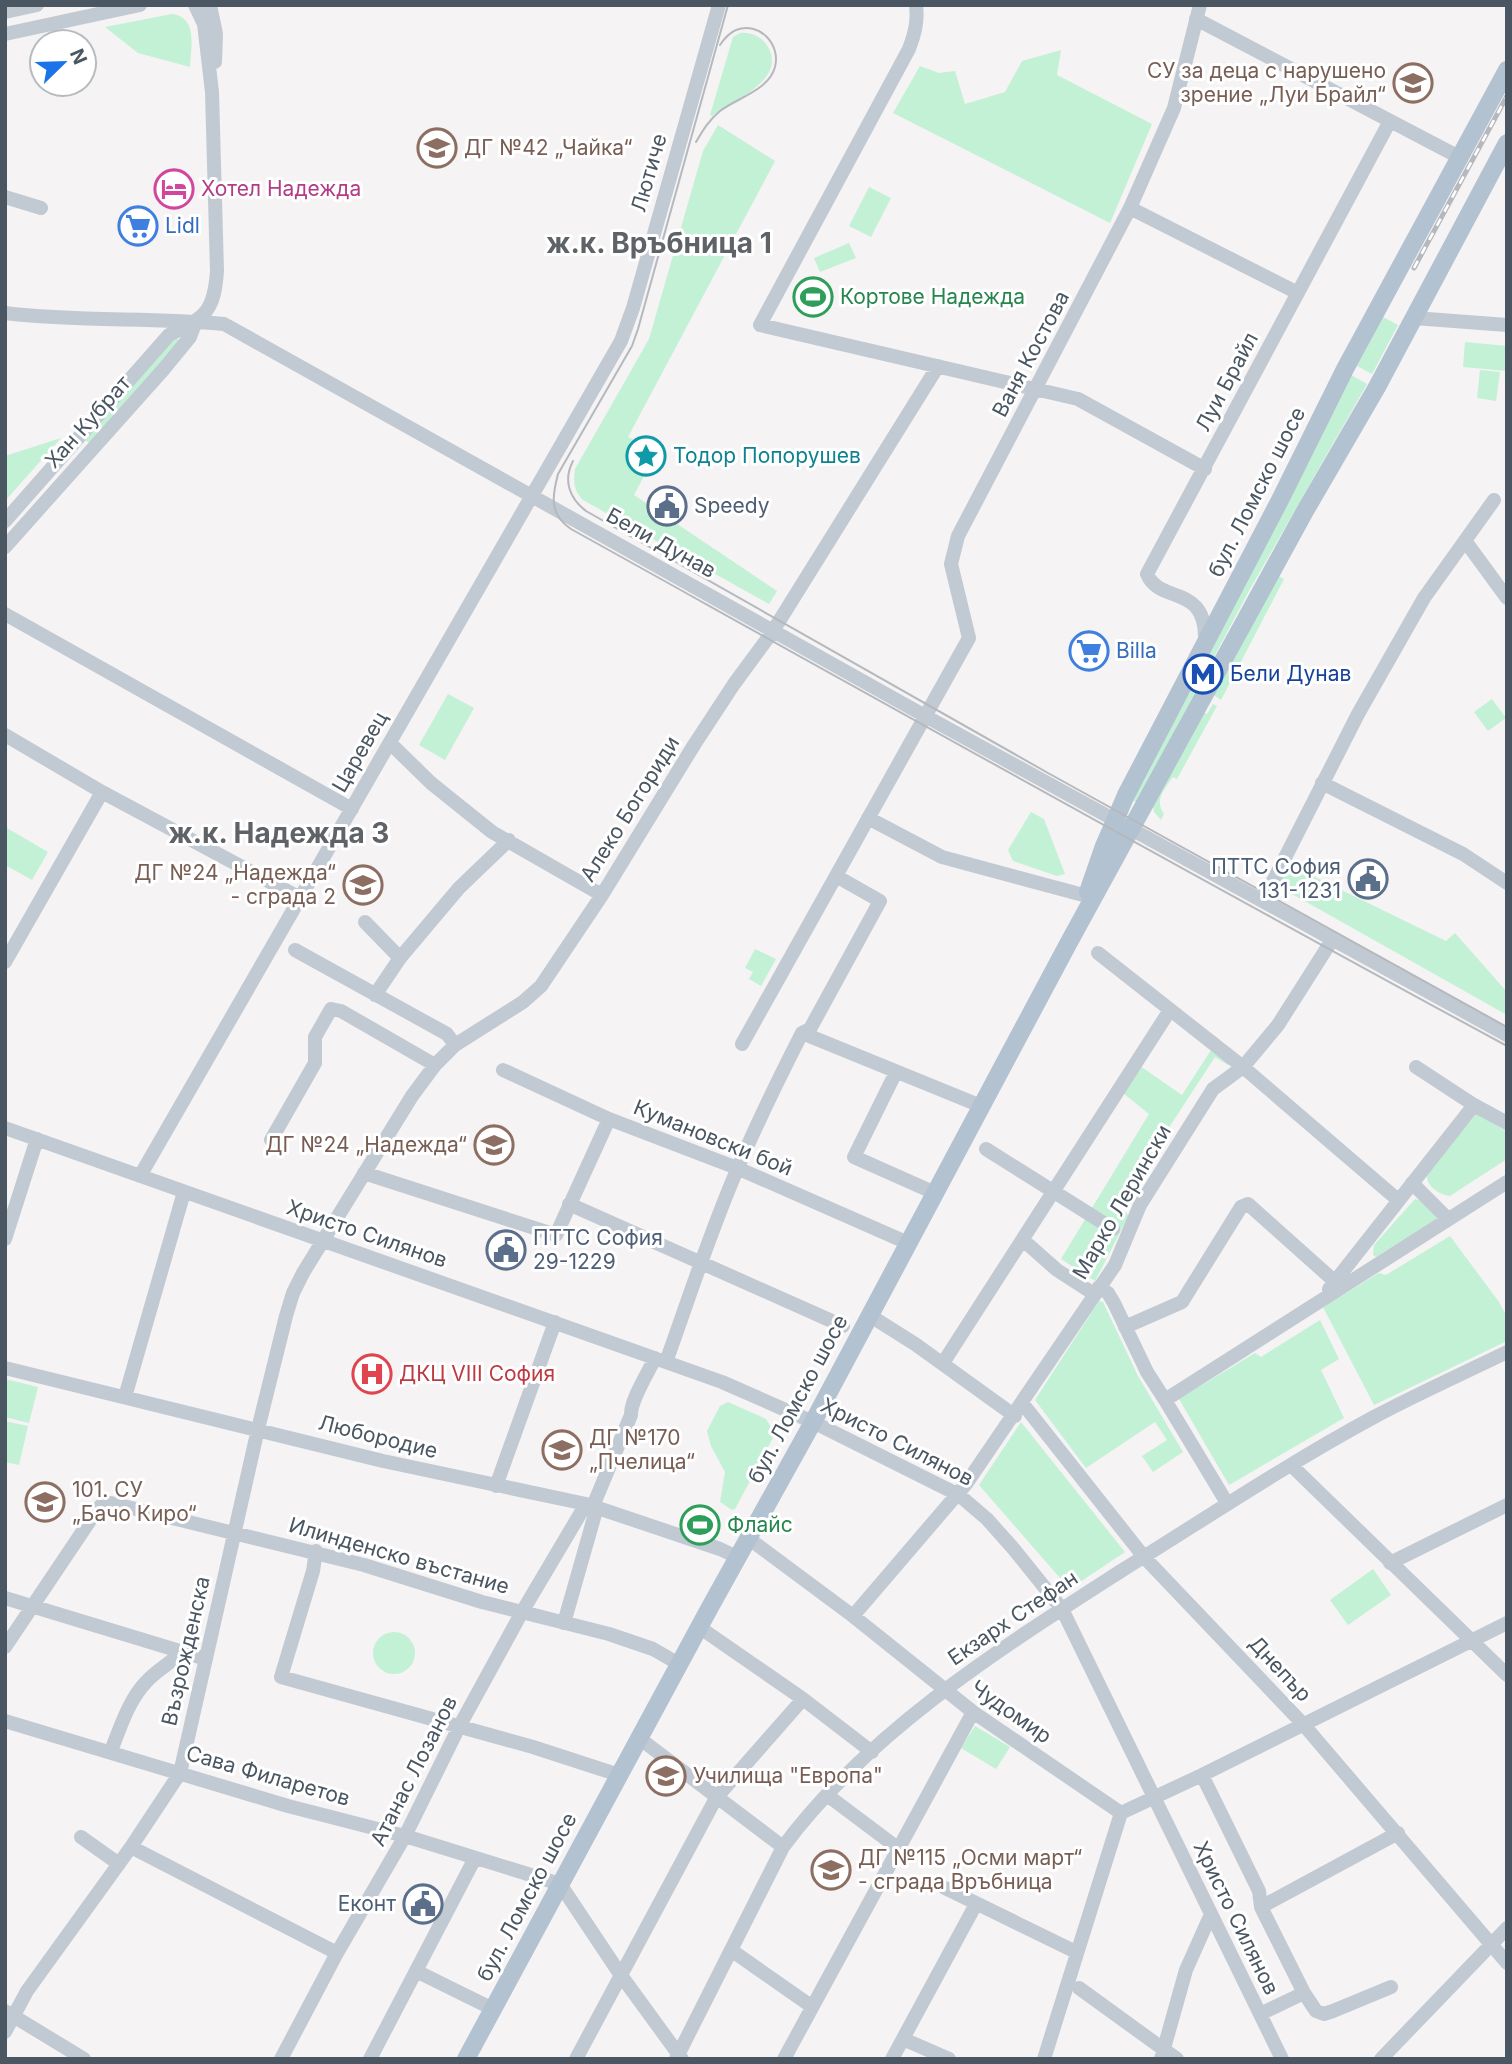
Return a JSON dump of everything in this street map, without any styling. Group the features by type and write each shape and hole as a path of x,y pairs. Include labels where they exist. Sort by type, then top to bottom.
{"main road":[{"name":"бул. Ломско шосе","path":"1068,944 1115,820 1345,369 1507,70"},
{"name":"бул. Ломско шосе","path":"466,2059 737,1557 813,1422 1068,944 1414,318 1507,143"}],"street":[{"path":"5,12 37,5"},
{"path":"5,34 140,5"},
{"name":"Хан Кубрат","path":"195,5 204,24 212,92"},
{"name":"Хан Кубрат","path":"5,521 169,335 196,321 210,307 216,288 212,92 216,34 210,5"},
{"name":"Лютиче","path":"532,495 621,341 636,298 719,5"},
{"path":"916,5 917,25 909,49 760,325 1078,399 1205,469"},
{"path":"1198,12 1390,121 1460,157"},
{"name":"Ваня Костова","path":"742,1044 969,638 951,564 958,536 1130,208 1174,108 1198,12"},
{"name":"Луи Брайл","path":"1205,644 1206,629 1198,609 1159,586 1149,579 1147,574 1390,121"},
{"path":"5,197 41,208"},
{"path":"1130,208 1298,293"},
{"name":"Бели Дунав","path":"5,313 48,318 224,324 927,717 1507,1035"},
{"path":"1414,318 1507,325"},
{"name":"Хан Кубрат","path":"5,547 163,370 190,337 196,321"},
{"name":"Алеко Богориди","path":"321,1241 412,1096 451,1040 533,995 541,986 602,895 694,745 773,631 938,366"},
{"name":"Царевец","path":"140,1175 532,495"},
{"path":"1263,901 1322,783 1424,598 1494,500"},
{"path":"1465,542 1507,598"},
{"path":"5,614 352,808"},
{"path":"5,735 102,792 300,898"},
{"path":"390,743 439,790 492,832 509,839 602,895"},
{"path":"1322,783 1464,854 1507,883"},
{"path":"5,962 102,792"},
{"path":"869,818 942,857 1087,896"},
{"path":"375,995 400,958 458,888 509,839"},
{"path":"564,1623 592,1506 631,1415 633,1400 660,1360 737,1168 802,1033 810,1029 880,901 836,876"},
{"path":"365,922 400,958"},
{"name":"Марко Лерински","path":"852,1616 959,1495 1115,1265 1140,1205 1213,1089 1243,1067 1278,1025 1332,940"},
{"path":"295,950 451,1040"},
{"path":"1098,953 1243,1067 1398,1199"},
{"path":"271,1140 315,1063 315,1037 331,1009 341,1011 435,1065"},
{"path":"943,1363 1170,1010"},
{"path":"802,1033 981,1106"},
{"path":"1416,1067 1507,1123"},
{"name":"Кумановски бой","path":"503,1070 609,1119 737,1168 908,1243"},
{"path":"896,1072 854,1157 935,1193"},
{"path":"1339,1284 1398,1199 1475,1105"},
{"path":"364,1173 556,1235 609,1119"},
{"name":"Христо Силянов","path":"5,1128 722,1382 813,1422 959,1495 987,1519 1012,1546 1062,1609 1282,2059"},
{"path":"5,1239 37,1139"},
{"path":"986,1149 1053,1194 1113,1229"},
{"path":"1412,1182 1447,1218"},
{"path":"1165,1400 1317,1303 1339,1284 1507,1182"},
{"path":"125,1397 184,1192"},
{"path":"569,1204 843,1326"},
{"path":"1125,1327 1182,1302 1241,1208 1248,1204 1339,1284"},
{"path":"1023,1240 1057,1270 1108,1293 1147,1372 1227,1503"},
{"name":"Възрожденска","path":"5,2032 9,2013 119,1864 180,1773 258,1429 293,1293 321,1241"},
{"name":"Днепър","path":"869,1315 1019,1410 1144,1557 1303,1724 1507,1963"},
{"path":"496,1486 555,1322"},
{"name":"Екзарх Стефан","path":"679,2057 783,1847 827,1795 944,1690 1062,1609 1227,1503 1374,1417 1507,1352"},
{"name":"Любородие","path":"5,1368 383,1461 592,1506 737,1557"},
{"path":"1291,1465 1507,1675"},
{"name":"Илинденско въстание","path":"32,1605 103,1503 111,1503 316,1551 653,1648 679,1664"},
{"path":"1390,1563 1507,1505"},
{"name":"Атанас Лозанов","path":"281,2059 337,1953 405,1836 459,1727 522,1612 592,1506"},
{"name":"Чудомир","path":"748,1538 973,1712 1121,1813"},
{"path":"316,1551 313,1571 281,1677 533,1747 619,1775"},
{"path":"5,1598 206,1659"},
{"path":"5,1647 32,1605"},
{"path":"1044,2059 1121,1813 1507,1623"},
{"path":"699,1628 803,1699 872,1752"},
{"path":"111,1751 132,1703 147,1681 168,1666 181,1652"},
{"path":"576,2059 716,1798 803,1699"},
{"path":"784,2059 973,1712"},
{"name":"Сава Филаретов","path":"5,1721 288,1806 405,1836 560,1884"},
{"path":"639,1738 783,1847"},
{"path":"1202,1775 1259,1891 1261,1907 1304,1993 1317,2011 1324,2014 1391,1987"},
{"path":"827,1795 900,1849"},
{"path":"1261,1907 1398,1833"},
{"path":"81,1837 119,1864"},
{"path":"131,1847 337,1953"},
{"path":"370,2059 475,1858"},
{"path":"560,1884 679,2057"},
{"path":"946,1888 1076,1952"},
{"path":"892,2059 976,1904"},
{"path":"1162,2054 1186,1970 1211,1914"},
{"path":"1381,2059 1507,1928"},
{"path":"731,1950 811,2006"},
{"path":"416,1971 493,2008"},
{"path":"1079,1988 1162,2054 1177,2059"},
{"path":"1259,2014 1304,1993"},
{"path":"9,2013 85,2059"},
{"path":"903,2039 949,2059"}],"green space":[{"path":"172,14 186,21 189,27 192,42 190,67 138,53 105,27"},
{"path":"740,33 753,34 766,43 772,59 770,70 755,88 712,116 710,115 733,37"},
{"path":"1061,50 1057,75 1152,124 1110,223 893,113 920,66 939,73 955,71 965,104 1005,92 1022,61"},
{"path":"718,125 775,161 628,437 642,444 630,461 645,474 634,495 777,591 769,604 583,500 574,482 575,469 649,339 703,151"},
{"path":"869,187 891,198 871,237 849,226"},
{"name":"Кортове Надежда","path":"849,243 856,258 820,272 814,258"},
{"name":"Кортове Надежда","path":"828,282 834,297 799,312 793,297"},
{"path":"1383,317 1398,325 1372,374 1357,366"},
{"path":"173,337 181,341 89,443 83,438"},
{"path":"1465,342 1507,346 1507,371 1463,367"},
{"path":"1480,370 1500,372 1496,401 1477,398"},
{"path":"1351,375 1367,384 1250,589 1137,802 1132,801 1195,683"},
{"path":"61,438 5,501 5,456"},
{"path":"1278,576 1284,579 1221,700 1211,693"},
{"path":"448,694 474,708 445,760 419,745"},
{"path":"1492,699 1506,718 1488,731 1474,712"},
{"path":"1213,704 1217,706 1177,779 1173,777 1161,795 1160,804 1164,814 1161,820 1154,812 1153,806 1201,711 1207,714"},
{"path":"1031,812 1044,819 1065,874 1057,876 1013,861 1008,850"},
{"path":"5,827 48,852 32,880 5,865"},
{"path":"1288,864 1446,941 1455,933 1507,992 1507,1015 1278,886"},
{"path":"755,949 776,959 761,986 749,979 753,972 745,968"},
{"path":"1213,1047 1230,1060 1228,1065 1215,1057 1117,1207 1129,1215 1095,1281 1061,1259 1149,1114 1123,1093 1140,1066 1182,1095"},
{"path":"1477,1113 1507,1132 1507,1159 1450,1196 1440,1193 1429,1184 1428,1170"},
{"path":"1415,1199 1423,1201 1438,1218 1376,1257 1373,1255 1374,1245"},
{"path":"1450,1236 1499,1302 1507,1317 1507,1341 1374,1405 1323,1307 1379,1273 1386,1275"},
{"path":"1099,1301 1103,1302 1138,1376 1183,1452 1153,1472 1142,1456 1167,1440 1155,1422 1086,1468 1035,1400"},
{"path":"1320,1320 1339,1359 1321,1370 1344,1418 1229,1485 1179,1399 1255,1353 1261,1357"},
{"path":"5,1379 38,1387 29,1423 5,1417"},
{"path":"728,1402 766,1419 775,1434 735,1509 732,1510 720,1502 725,1472 711,1446 707,1431 720,1406"},
{"path":"5,1421 28,1426 19,1465 5,1462"},
{"path":"1021,1422 1125,1552 1074,1586 1067,1586 979,1485"},
{"path":"1373,1569 1391,1595 1348,1625 1330,1600"},
{"path":"394,1632 409,1638 415,1653 409,1668 394,1674 379,1668 373,1653 379,1638"},
{"path":"975,1726 1010,1747 996,1769 961,1748"}],"tram line":[{"path":"728,5 638,329 632,346 558,474 554,504 559,517 571,529 1507,1046"},
{"path":"696,142 716,114 759,88 772,75 775,67 775,50 771,43 766,36 753,29 736,30 720,45"},
{"path":"573,461 568,475 569,488 575,500 586,511 1048,773 1507,1027"}],"railway":[{"path":"1414,268 1507,96"}],"place":[{"name":"СУ за деца с нарушено зрение „Луи Брайл“","path":"1413,83"},
{"name":"ДГ №42 „Чайка“","path":"437,148"},
{"name":"Хотел Надежда","path":"174,189"},
{"name":"Lidl","path":"138,226"},
{"name":"Кортове Надежда","path":"813,297"},
{"name":"Тодор Попорушев","path":"646,456"},
{"name":"Speedy","path":"667,506"},
{"name":"Billa","path":"1089,651"},
{"name":"Бели Дунав","path":"1203,674"},
{"name":"ПТТС София 131-1231","path":"1368,879"},
{"name":"ДГ №24 „Надежда“ - сграда 2","path":"363,885"},
{"name":"ДГ №24 „Надежда“","path":"494,1145"},
{"name":"ПТТС София 29-1229","path":"506,1250"},
{"name":"ДКЦ VIII София","path":"372,1374"},
{"name":"ДГ №170 „Пчелица“","path":"562,1450"},
{"name":"101. СУ „Бачо Киро“","path":"45,1502"},
{"name":"Флайс","path":"700,1525"},
{"name":"Училища \"Европа\"","path":"666,1776"},
{"name":"ДГ №115 „Осми март“ - сграда Връбница","path":"831,1870"},
{"name":"Еконт","path":"423,1904"}],"district":[{"name":"ж.к. Връбница 1","path":"659,243"},
{"name":"ж.к. Надежда 3","path":"279,833"}]}
